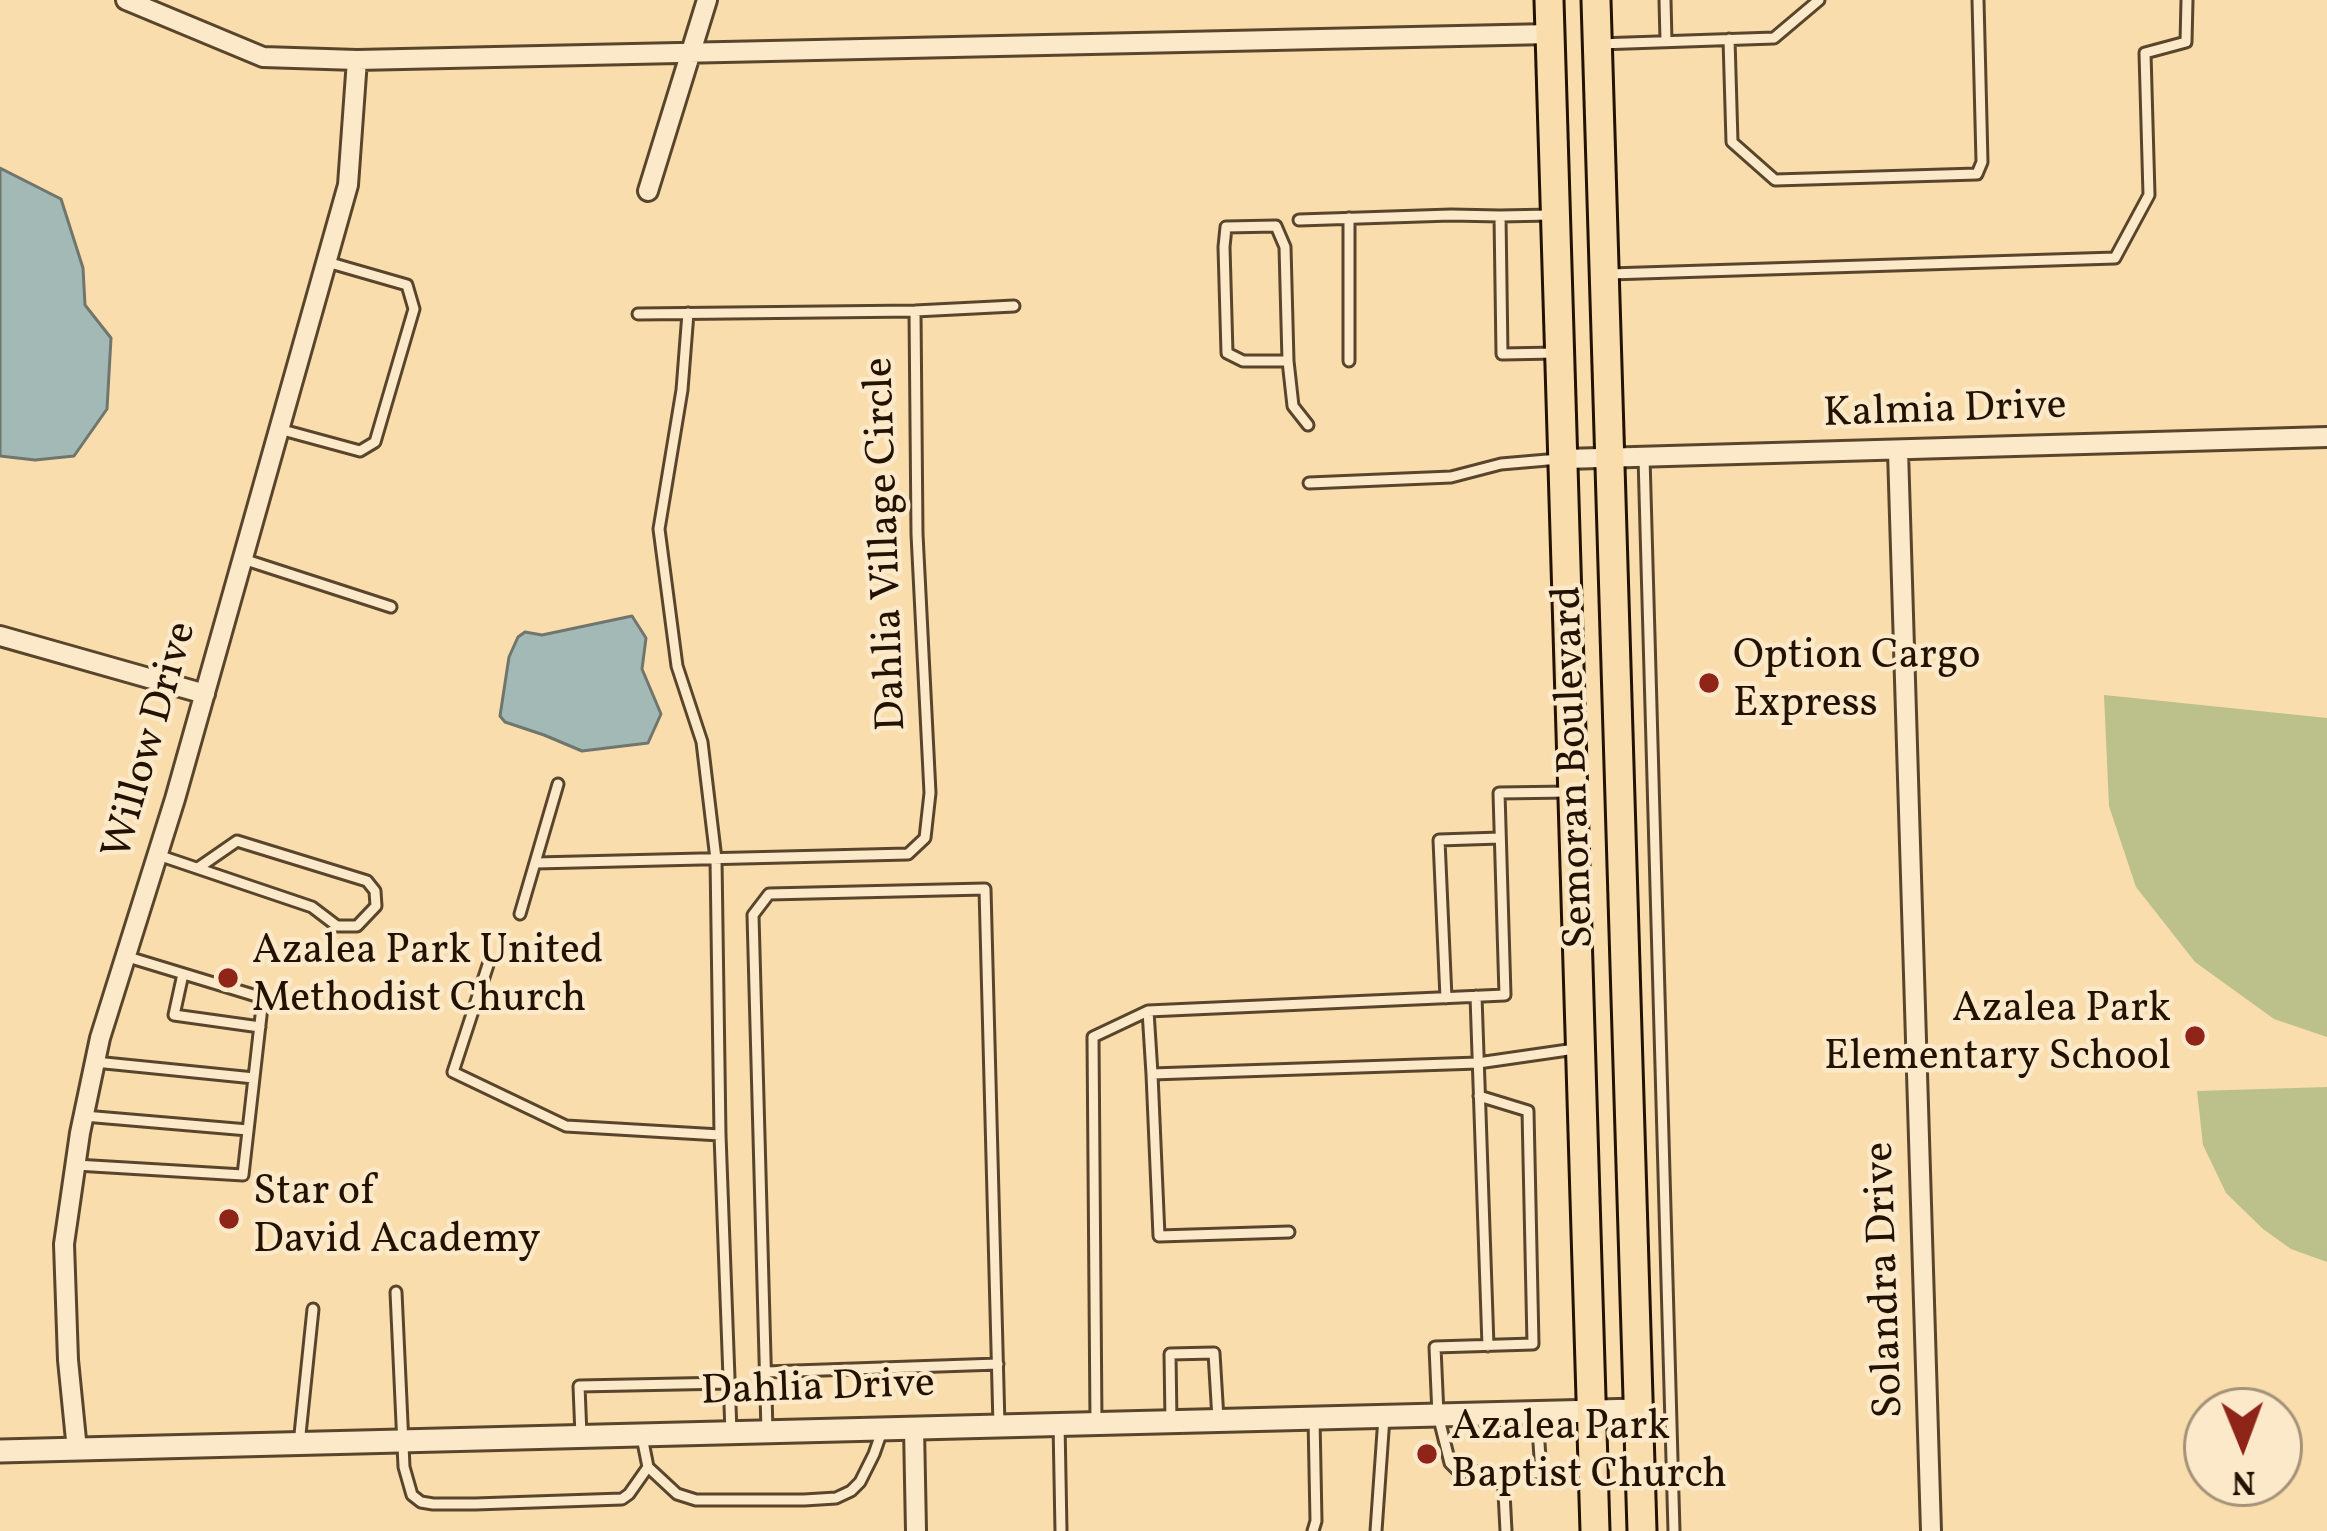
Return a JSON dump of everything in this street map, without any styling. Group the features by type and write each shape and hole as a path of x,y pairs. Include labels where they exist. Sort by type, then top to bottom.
{"main road":[{"name":"Semoran Boulevard","path":"1550,0 1595,1531"},
{"name":"Semoran Boulevard","path":"1596,0 1642,1531"}],"street":[{"path":"126,0 262,57 357,60 1550,34"},
{"path":"648,191 707,0"},
{"name":"Willow Drive","path":"76,1450 64,1244 84,1116 95,1063 348,185 357,60"},
{"name":"Kalmia Drive","path":"1564,459 2327,437"},
{"name":"Solandra Drive","path":"1898,451 1931,1531"},
{"path":"0,636 205,694"},
{"name":"Dahlia Drive","path":"0,1451 1638,1410"},
{"path":"914,1428 916,1531"}],"lane":[{"path":"1665,0 1666,41"},
{"path":"1597,44 1774,38 1819,0"},
{"path":"1729,39 1732,142 1775,180 1977,174 1982,162 1978,0"},
{"path":"1604,274 2115,258 2149,195 2145,53 2186,42 2187,0"},
{"path":"1299,220 1557,215"},
{"path":"1500,216 1502,354 1561,353"},
{"path":"1348,218 1349,361"},
{"path":"1288,361 1243,361 1227,353 1226,227 1276,226 1285,247 1293,406 1309,425"},
{"path":"279,429 360,451 375,442 408,331 414,309 407,285 327,262"},
{"path":"916,311 1015,307"},
{"name":"Dahlia Village Circle","path":"536,863 908,854 925,838 930,794 917,534 916,311 638,314"},
{"path":"688,313 682,390 659,529 677,666 702,742 716,859 731,1432"},
{"path":"1644,457 1674,1531"},
{"path":"1310,483 1451,477 1502,464 1564,459"},
{"path":"243,559 391,608"},
{"path":"520,914 558,784"},
{"path":"1096,1422 1093,1037 1148,1011 1505,995 1499,793 1574,791"},
{"path":"1446,998 1439,840 1501,838"},
{"path":"158,855 312,907 337,926 357,926 376,906 368,880 237,841 198,868"},
{"path":"767,1432 753,915 769,894 986,889 999,1425"},
{"path":"76,1165 243,1174 263,998 127,956"},
{"path":"488,964 453,1072 566,1126 720,1135"},
{"path":"183,974 174,1015 260,1027"},
{"path":"1476,996 1487,1346"},
{"path":"1148,1011 1159,1235 1289,1232"},
{"path":"1152,1074 1478,1064 1581,1048"},
{"path":"95,1063 254,1078"},
{"path":"1479,1096 1528,1111 1533,1344 1435,1348 1438,1415 1450,1462 1458,1471 1593,1471"},
{"path":"84,1116 248,1130"},
{"path":"396,1292 401,1441 407,1483 421,1502 622,1498 648,1467"},
{"path":"299,1444 314,1309"},
{"path":"1171,1420 1169,1354 1214,1353 1218,1419"},
{"path":"766,1372 998,1364"},
{"path":"581,1436 579,1386 730,1383"},
{"path":"1537,1413 1541,1473"},
{"path":"1376,1531 1384,1416"},
{"path":"1313,1531 1314,1418"},
{"path":"1059,1423 1061,1531"},
{"path":"641,1435 648,1467 677,1494 696,1501 836,1498 860,1482 883,1428"},
{"path":"1504,1473 1506,1531"}],"green space":[{"path":"2104,695 2327,718 2327,1037 2274,1019 2195,962 2136,887 2109,806"},
{"path":"2327,1087 2327,1262 2291,1249 2226,1193 2203,1145 2197,1091"}],"water":[{"path":"0,168 61,199 83,268 85,305 111,338 107,409 74,456 35,460 0,456"},
{"path":"632,616 646,638 642,669 661,714 648,743 582,751 500,716 509,657 518,637 525,632 542,635"}],"place":[{"name":"Option Cargo Express","path":"1709,683"},
{"name":"Azalea Park United Methodist Church","path":"228,978"},
{"name":"Azalea Park Elementary School","path":"2195,1036"},
{"name":"Star of David Academy","path":"229,1219"},
{"name":"Azalea Park Baptist Church","path":"1427,1454"}]}
